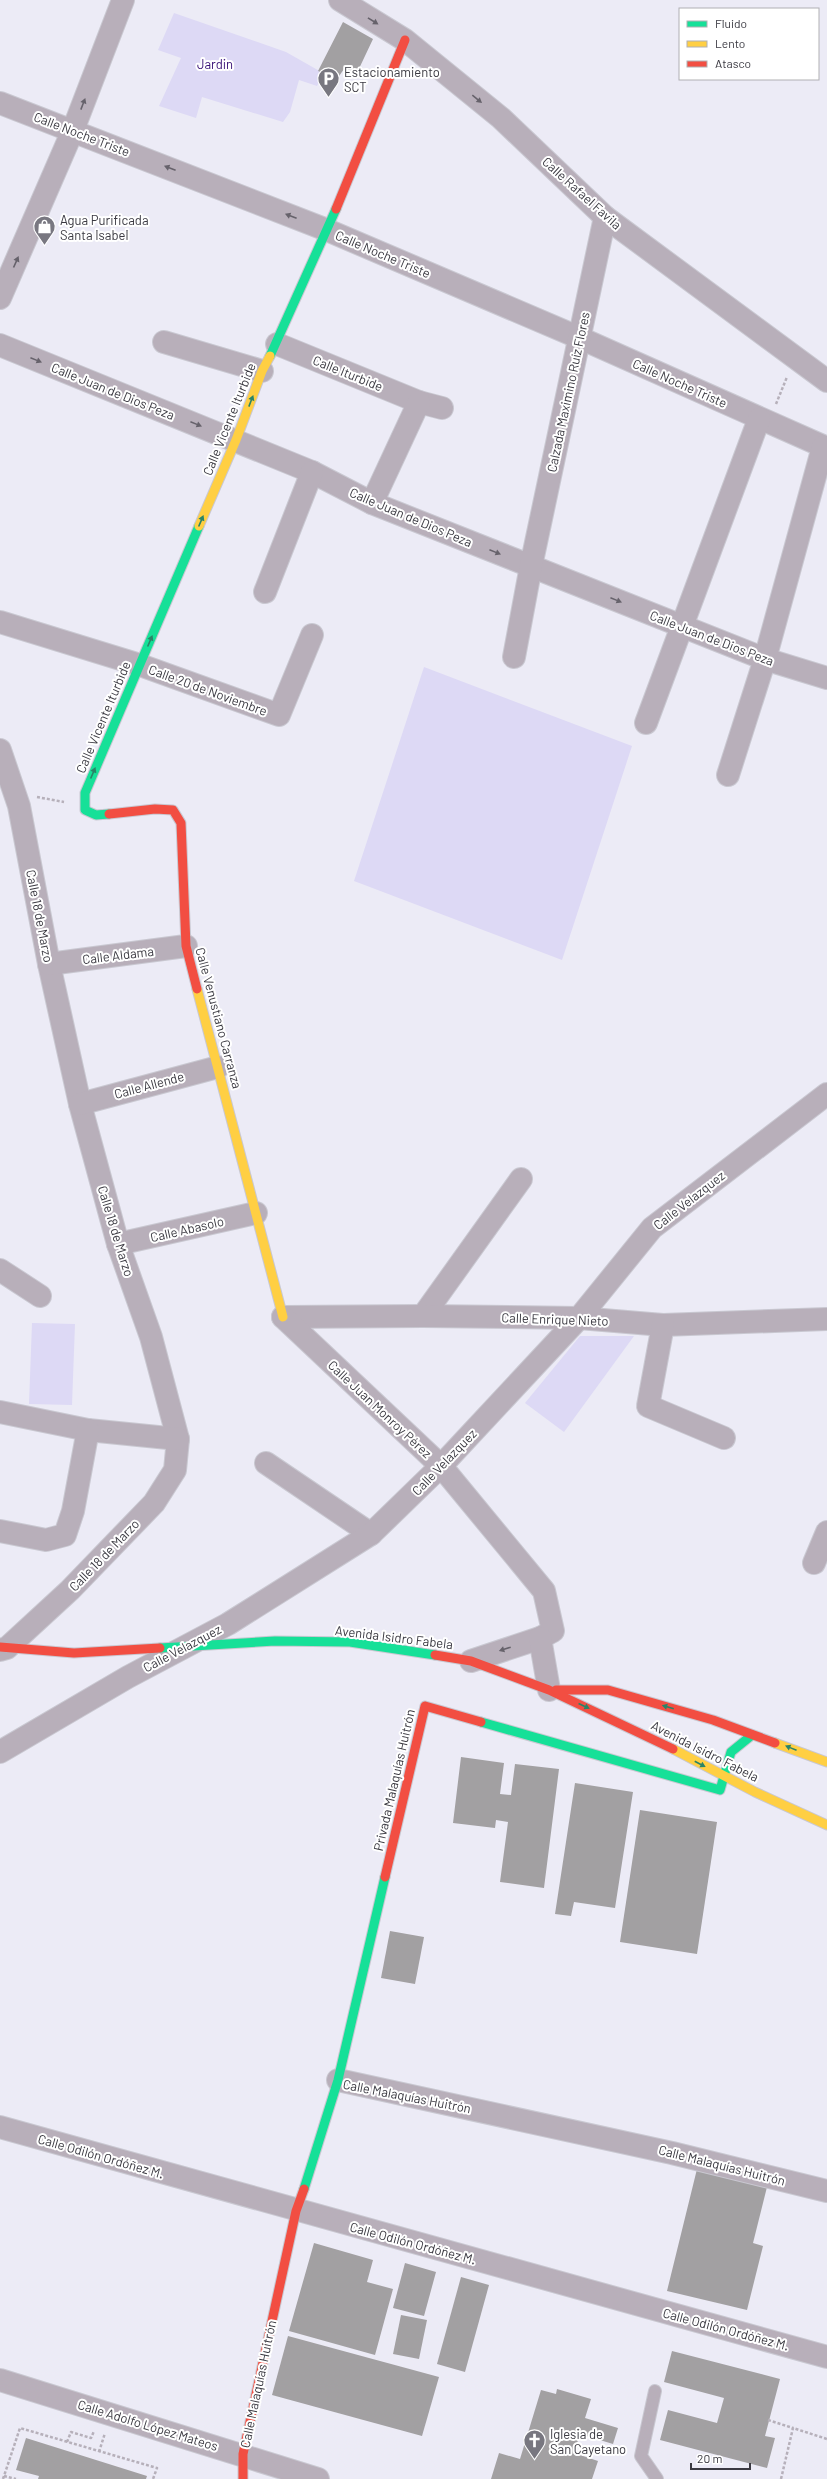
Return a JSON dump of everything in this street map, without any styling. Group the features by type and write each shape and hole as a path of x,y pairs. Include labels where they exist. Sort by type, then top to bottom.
{"street":[{"path":"0,298 73,130 123,0"},
{"name":"Calle Rafael Favila","path":"340,0 405,40 501,118 605,217 827,381"},
{"name":"Calle Vicente Iturbide","path":"85,808 85,793 236,440 262,371 277,344 327,230 405,40"},
{"name":"Calle Noche Triste","path":"0,103 73,130 327,230 580,338 825,447 765,659 728,775"},
{"name":"Calzada Maximino Ruíz Flores","path":"514,657 531,566 605,217"},
{"path":"164,342 262,371"},
{"name":"Calle Iturbide","path":"277,344 419,402 442,408"},
{"name":"Calle Juan de Dios Peza","path":"0,345 312,472 372,503 765,659 827,678"},
{"path":"372,503 419,402"},
{"path":"646,723 682,627 764,421"},
{"path":"265,592 312,472"},
{"name":"Calle 20 de Noviembre","path":"0,622 140,665 279,715 312,635"},
{"name":"Calle 18 de Marzo","path":"0,750 80,1104 118,1244 151,1337 178,1439 175,1470 154,1503 70,1590 2,1648"},
{"name":"Calle Venustiano Carranza","path":"85,808 96,815 155,809 173,810 181,823 186,946 283,1317"},
{"name":"Calle Aldama","path":"49,964 186,946"},
{"name":"Calle Allende","path":"80,1104 218,1067"},
{"name":"Calle Velazquez","path":"0,1752 128,1677 228,1624 371,1534 441,1466 579,1318 652,1228 827,1094"},
{"path":"423,1316 521,1179"},
{"name":"Calle Abasolo","path":"118,1244 256,1213"},
{"path":"0,1270 40,1296"},
{"name":"Calle Enrique Nieto","path":"283,1317 423,1316 579,1318 664,1325 827,1318"},
{"name":"Calle Juan Monroy Pérez","path":"283,1317 441,1466 544,1591 553,1631 540,1638 471,1660"},
{"path":"664,1325 648,1406 724,1438"},
{"path":"0,1412 88,1430 178,1439"},
{"path":"0,1531 46,1540 65,1535 73,1511 88,1430"},
{"path":"266,1463 371,1534"},
{"path":"814,1563 827,1532"},
{"path":"540,1638 549,1690"},
{"name":"Avenida Isidro Fabela","path":"2,1648 74,1653 275,1641 350,1642 471,1660 549,1690 642,1733 724,1776 827,1825"},
{"name":"Avenida Isidro Fabela","path":"549,1690 608,1690 713,1720 827,1762"},
{"name":"Privada Malaquías Huitrón","path":"338,2080 425,1706 720,1790 724,1776"},
{"path":"724,1776 726,1758 736,1743 752,1735"},
{"name":"Calle Malaquías Huitrón","path":"243,2479 243,2454 296,2211 338,2080 672,2153 827,2191"},
{"name":"Calle Odilón Ordóñez M.","path":"0,2127 296,2211 827,2357"},
{"name":"Calle Adolfo López Mateos","path":"0,2380 243,2454 318,2479"}],"lane":[{"path":"654,2391 641,2456 657,2479"}],"path":[{"path":"764,421 787,376"},
{"path":"12,799 85,808"},
{"path":"768,2420 827,2440"},
{"path":"16,2479 4,2478 20,2428 157,2468 153,2479"},
{"path":"780,2479 792,2428"}],"green space":[{"name":"Jardin","path":"174,13 286,52 323,73 317,86 299,80 290,112 283,122 202,97 196,118 159,106 181,58 158,50"},
{"path":"424,667 632,746 562,960 354,881"},
{"path":"32,1323 75,1324 72,1405 29,1404"},
{"path":"580,1336 634,1336 564,1432 525,1403"}],"building":[{"path":"343,22 373,39 356,75 344,69 337,79 318,71"},
{"path":"461,1757 504,1763 500,1794 511,1795 515,1764 559,1769 544,1888 500,1882 508,1822 496,1820 495,1828 453,1823"},
{"path":"575,1783 633,1792 615,1908 574,1902 571,1916 555,1914"},
{"path":"640,1810 717,1822 697,1954 620,1942"},
{"path":"390,1931 424,1937 415,1984 381,1978"},
{"path":"697,2169 767,2187 753,2243 763,2246 747,2310 667,2291"},
{"path":"314,2243 373,2260 367,2282 393,2289 375,2355 289,2331"},
{"path":"405,2263 436,2272 424,2316 393,2308"},
{"path":"461,2277 489,2285 465,2372 437,2364"},
{"path":"401,2315 427,2320 419,2359 393,2354"},
{"path":"288,2336 439,2377 422,2436 272,2395"},
{"path":"672,2351 780,2379 765,2436 775,2438 767,2468 660,2440 668,2410 717,2423 724,2398 664,2382"},
{"path":"557,2389 591,2399 585,2418 618,2428 613,2444 580,2434 574,2453 598,2461 592,2479 491,2479 499,2453 520,2459 541,2390 556,2394"},
{"path":"26,2438 147,2476 146,2479 38,2479 39,2476 16,2470"}],"traffic: fast":[{"path":"270,356 336,209"},
{"path":"109,814 96,815 85,810 85,793 199,526"},
{"path":"160,1648 275,1641 350,1642 435,1655"},
{"path":"481,1722 720,1790 731,1752 752,1735"},
{"path":"304,2189 338,2080 385,1877"}],"traffic: slow":[{"path":"199,526 236,440 262,371 270,356"},
{"path":"197,989 283,1317"},
{"path":"775,1743 827,1762"},
{"path":"673,1749 755,1792 827,1825"}],"traffic: jam":[{"path":"336,209 405,40"},
{"path":"109,814 155,809 173,810 181,823 186,946 197,989"},
{"path":"0,1647 74,1653 160,1648"},
{"path":"435,1655 471,1661 549,1690 673,1749"},
{"path":"556,1690 608,1690 713,1720 775,1743"},
{"path":"385,1877 425,1706 481,1722"},
{"path":"243,2479 243,2454 296,2211 304,2189"}],"place":[{"name":"Estacionamiento SCT","path":"328,98"},
{"name":"Agua Purificada Santa Isabel","path":"44,246"},
{"name":"Iglesia de San Cayetano","path":"534,2460"}]}
